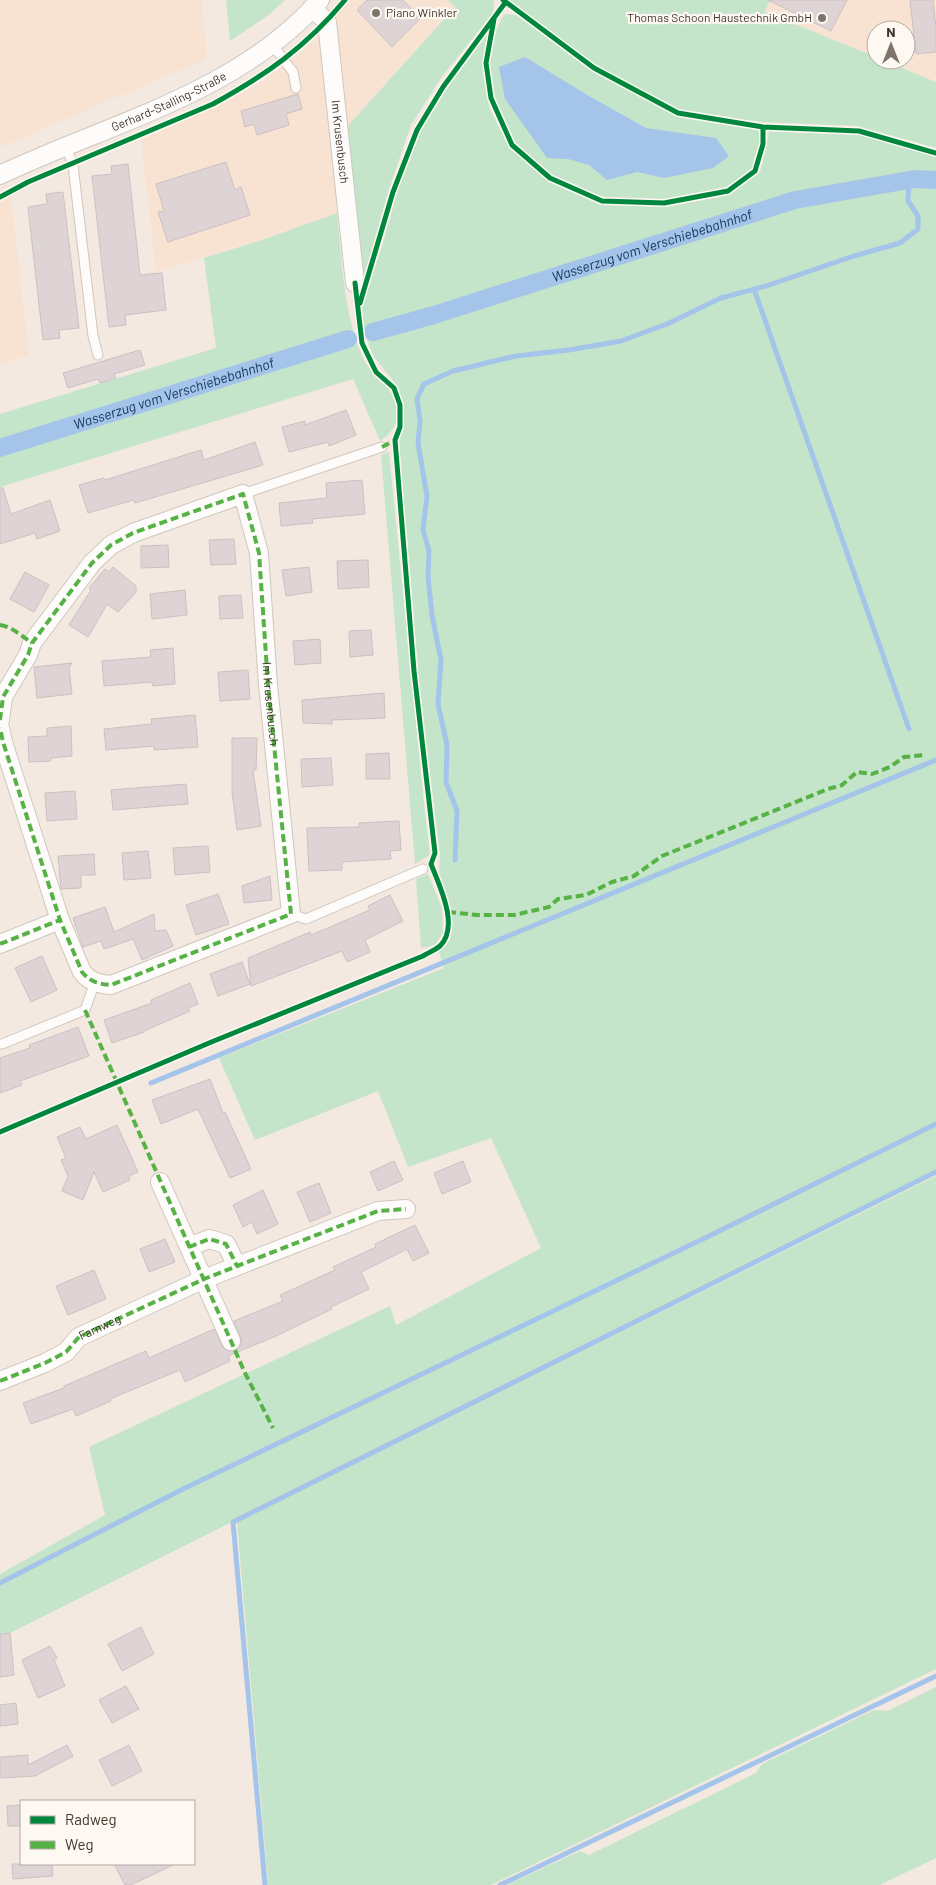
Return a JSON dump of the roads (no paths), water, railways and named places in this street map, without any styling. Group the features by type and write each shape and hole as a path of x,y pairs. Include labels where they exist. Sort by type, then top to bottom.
{"street":[{"name":"Gerhard-Stalling-Straße","path":"0,175 203,87 251,60 272,44 316,4"},
{"name":"Im Krusenbusch","path":"316,4 327,22 355,283"},
{"name":"Im Krusenbusch","path":"243,494 259,553 268,685 291,914"},
{"path":"0,720 3,697 28,655 32,643 92,563 111,545 133,533 243,494"},
{"path":"0,728 60,920 82,972 87,978 95,982 112,985 291,914"},
{"path":"0,944 60,920"},
{"path":"160,1182 231,1341"},
{"name":"Farnweg","path":"0,1381 45,1363 66,1352 79,1337 237,1266 378,1211 406,1209"},
{"path":"189,1247 209,1239 226,1244 237,1266"}],"lane":[{"path":"272,44 293,72 296,88"},
{"path":"66,146 73,165 93,336 98,355"},
{"path":"243,494 382,446"},
{"path":"291,914 306,919 423,869"},
{"path":"2,1044 84,1010 95,982"}],"water":[{"path":"525,57 646,128 716,138 729,156 713,168 664,178 637,172 607,180 589,165 568,159 547,158 505,99 499,67"}],"waterway":[{"name":"Wasserzug vom Verschiebebahnhof","path":"373,332 434,315 795,200 915,179 936,180"},
{"path":"455,860 457,811 446,782 447,745 438,704 441,660 432,615 428,576 429,551 423,530 427,496 418,443 420,421 417,399 424,384 453,371 516,356 569,350 621,341 667,324 721,298 766,286 854,256 900,243 918,229 918,216 908,201 909,180"},
{"path":"754,289 909,729"},
{"name":"Wasserzug vom Verschiebebahnhof","path":"0,448 348,339"},
{"path":"151,1083 936,760"},
{"path":"0,1583 181,1490 707,1237 936,1124"},
{"path":"265,1885 233,1522 936,1172"},
{"path":"500,1885 936,1676"}],"place":[{"name":"Piano Winkler","path":"376,13"},
{"name":"Thomas Schoon Haustechnik GmbH","path":"822,18"}]}
